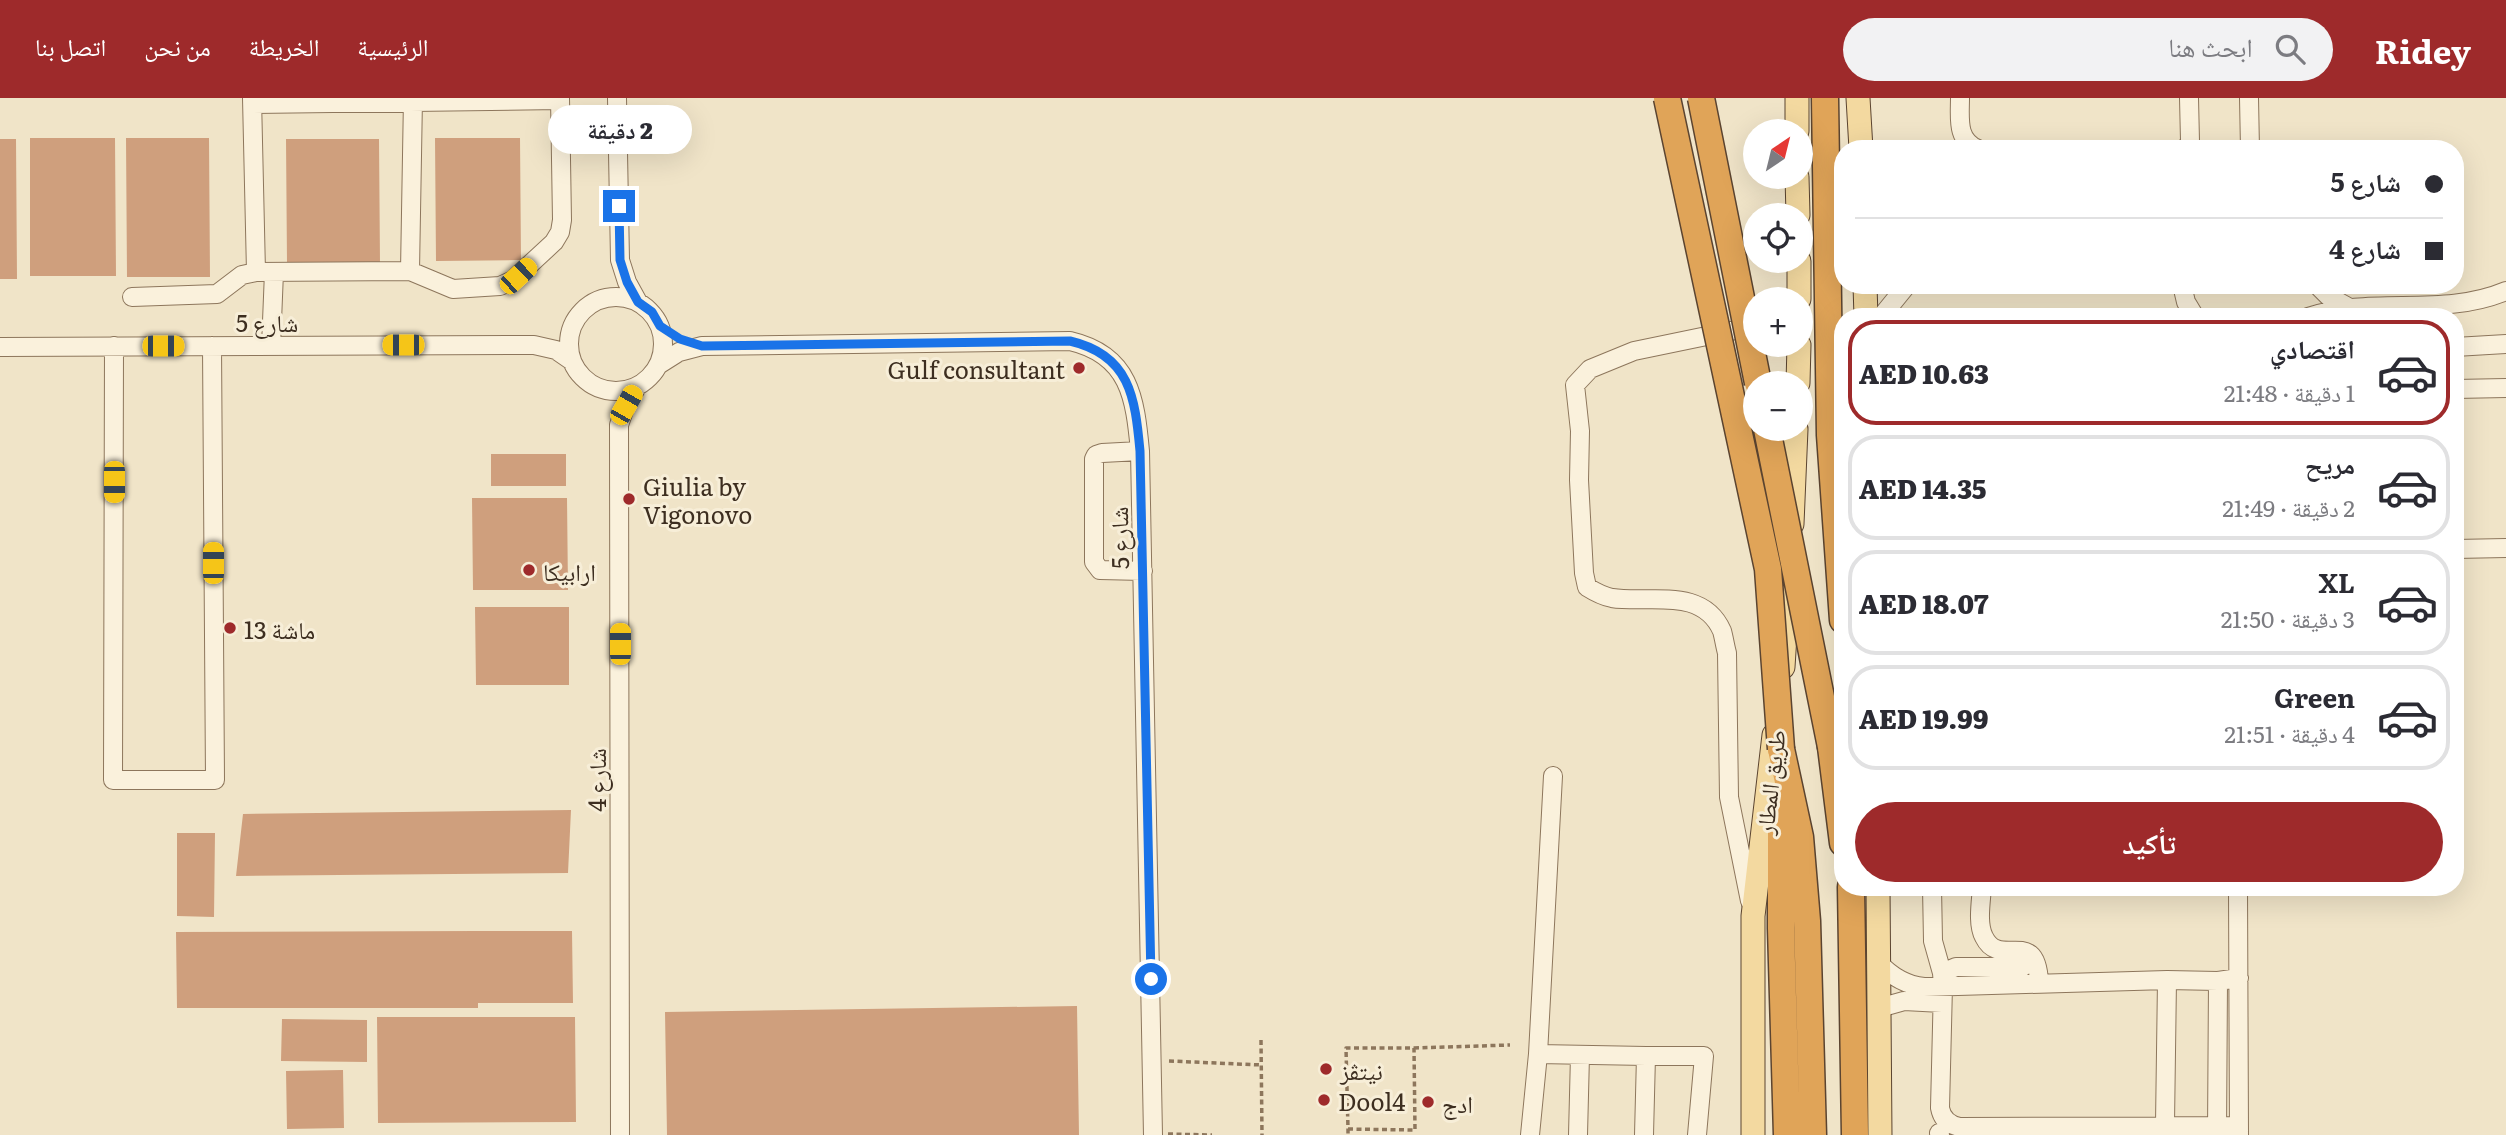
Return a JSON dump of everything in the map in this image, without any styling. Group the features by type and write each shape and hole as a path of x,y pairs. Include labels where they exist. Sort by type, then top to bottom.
{"highway":[{"path":"1667,98 1768,569 1781,749 1787,1135"},
{"path":"1701,98 1756,371"},
{"path":"1825,98 1830,435 1834,492"},
{"path":"1769,441 1834,771"},
{"name":"طريق المطار","path":"1781,749 1800,837 1807,921 1814,1135"},
{"path":"1851,896 1855,1135"}],"main road":[{"path":"1797,98 1797,119"},
{"path":"1858,98 1860,140"},
{"name":"طريق المطار","path":"1753,1135 1753,916 1787,635 1795,441"},
{"path":"1878,896 1880,1135"}],"street":[{"path":"617,98 620,260 627,282 638,302"},
{"path":"1960,98 1962,135 1965,140"},
{"path":"2189,98 2190,140"},
{"path":"2249,98 2252,140"},
{"path":"132,297 217,294 242,275 265,272 410,271 453,289 500,286 513,280 554,243 560,232 560,99 253,101 265,272 271,346"},
{"path":"410,271 413,100"},
{"path":"601,299 613,280 620,260"},
{"path":"2344,308 2375,305 2439,306 2484,300 2506,291"},
{"path":"1889,308 1900,294"},
{"path":"2326,294 2348,307"},
{"path":"620,296 638,302 652,312 660,326 664,345 660,364 650,378 637,387 617,392 597,387 582,377 572,361 569,342 574,322 585,308 601,299 620,296"},
{"name":"شارع 5","path":"534,345 557,336 574,322"},
{"name":"شارع 5","path":"660,326 680,339 702,346"},
{"path":"1743,328 1634,351 1590,369 1575,385 1575,397 1580,431 1579,480 1587,587 1600,595 1614,598 1685,600 1707,611 1721,631 1727,653 1729,797 1753,916"},
{"name":"شارع 5","path":"660,364 680,352 702,346 1070,341 1098,350 1123,374 1134,403 1140,451 1153,1135"},
{"path":"2464,346 2506,344"},
{"name":"شارع 5","path":"0,347 534,345 556,350 572,361"},
{"path":"114,346 113,780 215,779 212,346"},
{"name":"شارع 4","path":"597,387 611,405 619,425"},
{"name":"شارع 4","path":"620,1135 619,425 626,405 637,387"},
{"path":"2464,388 2506,388"},
{"path":"1140,451 1102,453 1094,459 1094,562 1100,570 1143,571"},
{"path":"2464,549 2506,548"},
{"path":"1530,1135 1538,1054 1553,776"},
{"path":"1931,896 1933,941 1942,987 1940,1131 1960,1127 2165,1124 2239,1130 2238,896"},
{"path":"1982,896 1981,928 1984,939 1997,949 2023,951 2032,955 2038,963 2039,983"},
{"path":"1879,964 1914,986 2218,981 2239,978"},
{"path":"1879,1008 1942,987 1956,967 2023,967"},
{"path":"2165,1124 2167,980"},
{"path":"2217,1130 2218,981"},
{"path":"1538,1054 1704,1056 1697,1135"},
{"path":"1578,1135 1580,1055"},
{"path":"1644,1135 1646,1056"}],"path":[{"path":"1261,1040 1262,1135"},
{"path":"1348,1135 1346,1048 1510,1045"},
{"path":"1348,1129 1415,1130 1414,1048"},
{"path":"1153,1061 1262,1065"},
{"path":"1153,1135 1212,1135"}],"building":[{"path":"30,138 115,138 116,276 30,276"},
{"path":"126,138 209,138 210,277 127,277"},
{"path":"435,138 520,138 521,260 436,261"},
{"path":"0,139 16,139 17,279 0,279"},
{"path":"286,139 379,139 380,263 287,263"},
{"path":"491,454 566,454 566,486 491,486"},
{"path":"472,498 567,498 568,590 473,590"},
{"path":"475,607 569,607 569,685 476,685"},
{"path":"571,810 568,873 236,876 243,814"},
{"path":"177,833 215,833 214,917 177,916"},
{"path":"572,931 573,1003 478,1003 478,1008 177,1008 176,932"},
{"path":"1077,1006 1079,1135 667,1135 665,1012"},
{"path":"377,1017 575,1017 576,1122 378,1123"},
{"path":"282,1019 367,1020 367,1062 281,1061"},
{"path":"343,1070 344,1128 287,1129 286,1071"}],"place":[{"name":"Gulf consultant","path":"1079,368"},
{"name":"Giulia by Vigonovo","path":"629,499"},
{"name":"ارابيكا","path":"529,570"},
{"name":"ماشة 13","path":"230,628"},
{"name":"نيتڤز","path":"1326,1069"},
{"name":"Dool4","path":"1324,1100"},
{"name":"ادج","path":"1428,1102"}],"route":[{"path":"619,206 620,260 627,282 638,302 652,312 660,326 680,339 702,346 1070,341 1098,350 1123,374 1132,393 1137,414 1140,451 1151,979"}]}
